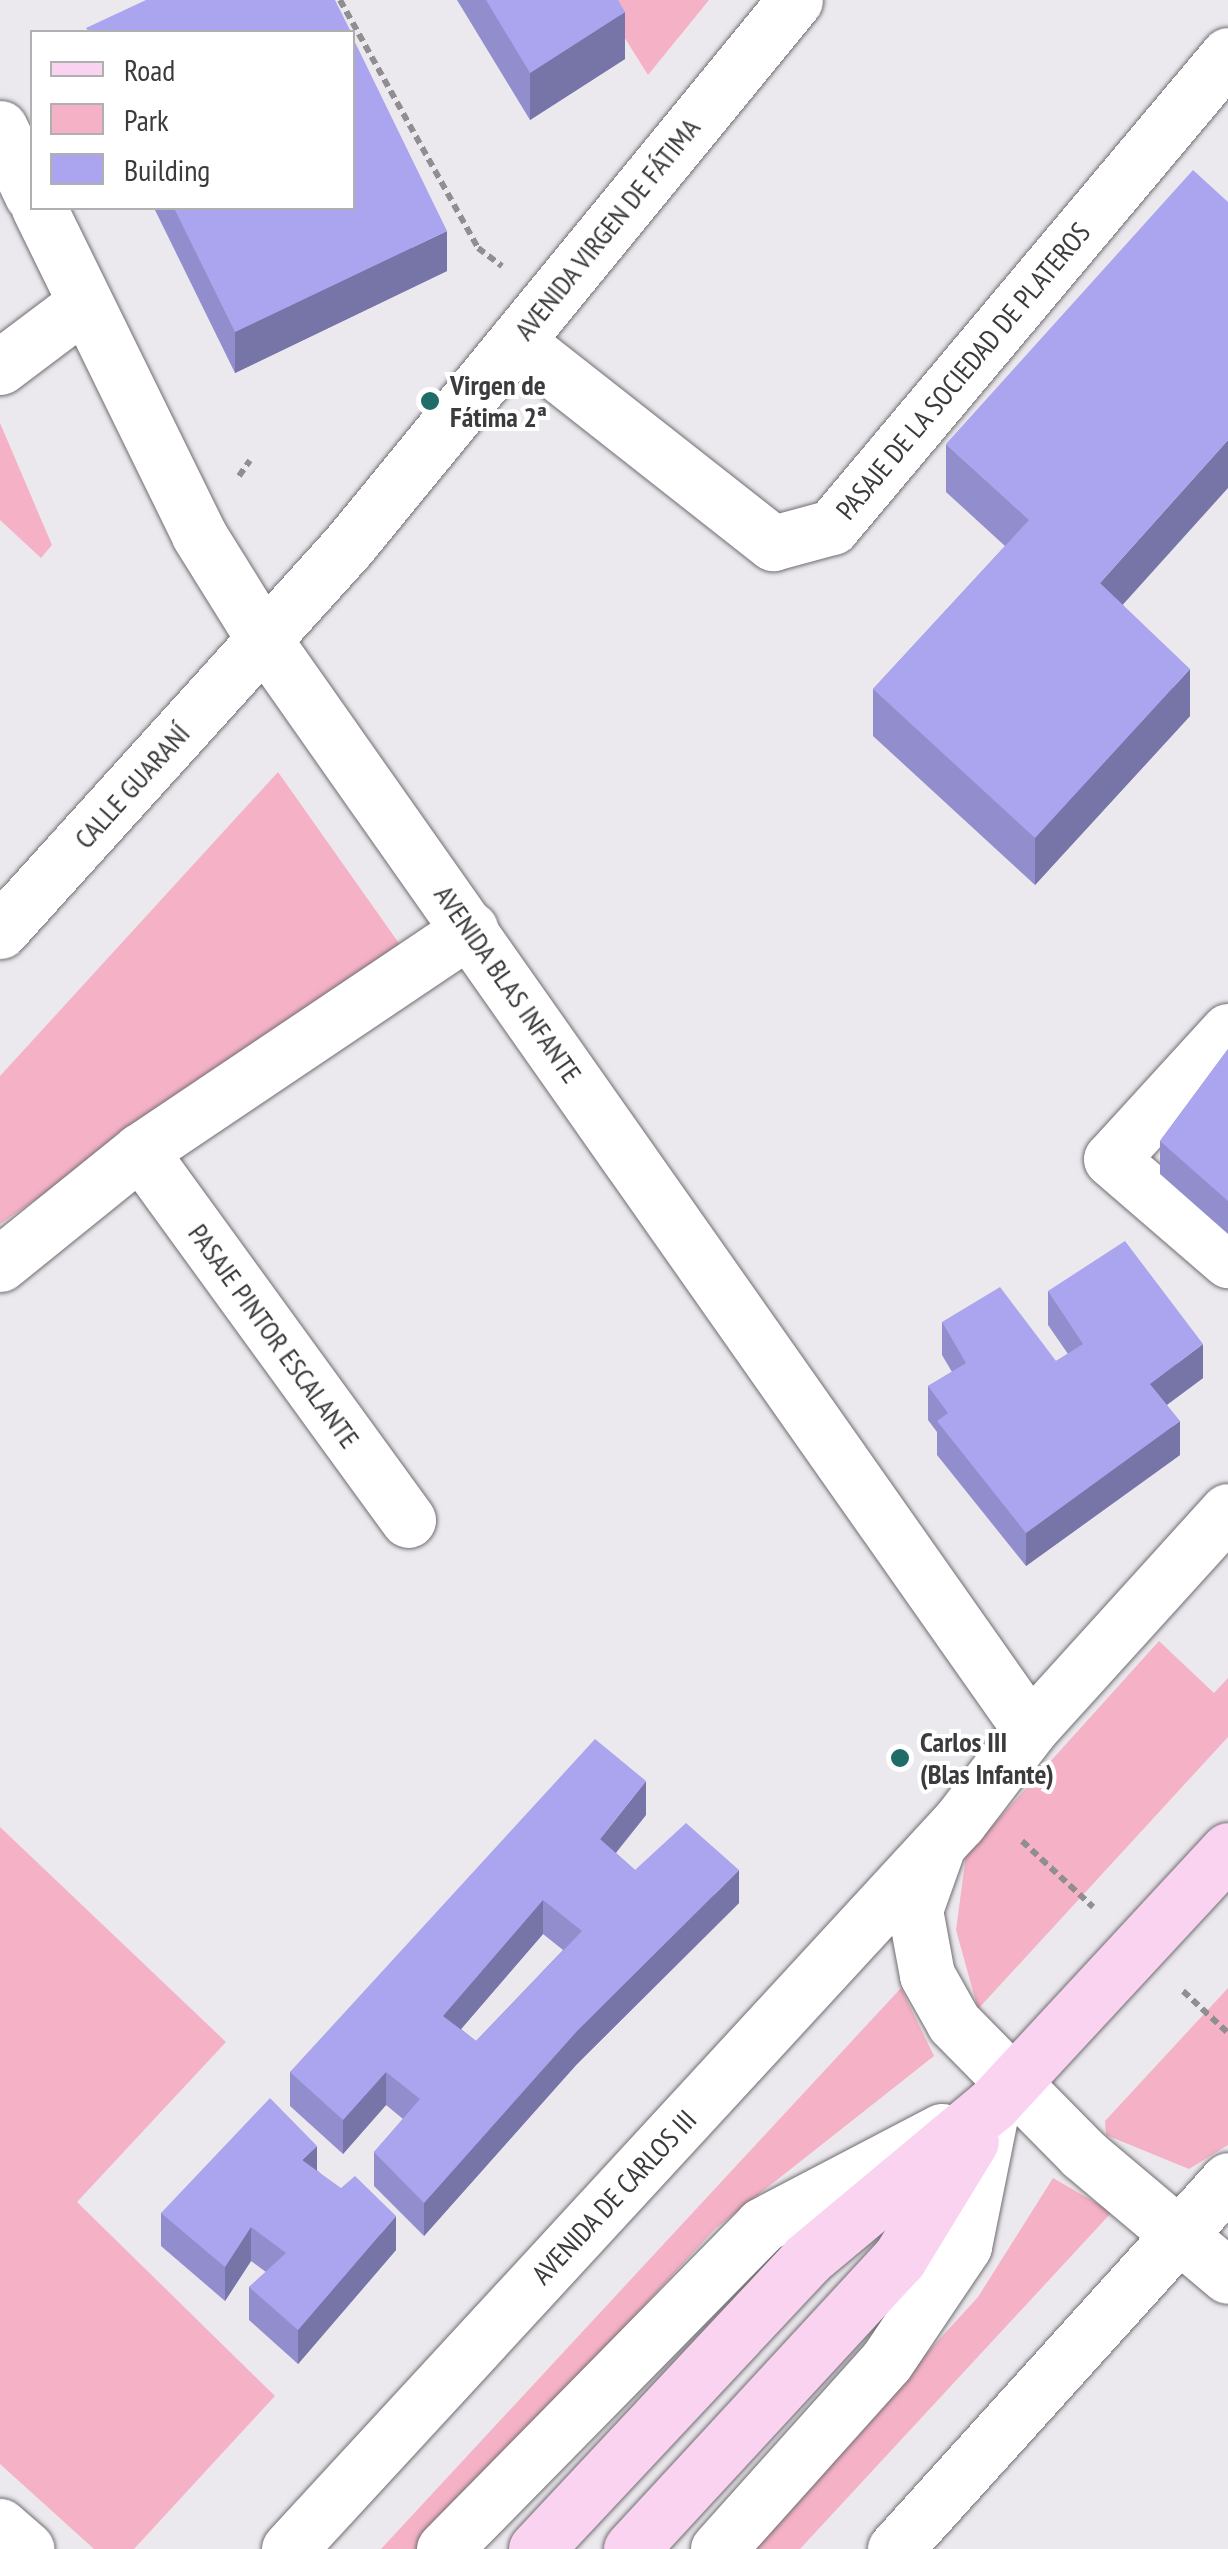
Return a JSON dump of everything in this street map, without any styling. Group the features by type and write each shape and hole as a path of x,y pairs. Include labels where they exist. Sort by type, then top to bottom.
{"main road":[{"path":"536,2549 807,2259 1003,2094 1228,1850"},
{"path":"631,2549 899,2259 1003,2094"}],"street":[{"name":"AVENIDA VIRGEN DE FÁTIMA","path":"265,642 795,0"},
{"name":"PASAJE DE LA SOCIEDAD DE PLATEROS","path":"516,341 773,543 832,527 1228,55"},
{"path":"0,128 30,191"},
{"name":"AVENIDA BLAS INFANTE","path":"40,210 200,536 265,642 470,928 1030,1729"},
{"path":"0,367 86,302"},
{"name":"CALLE GUARANÍ","path":"0,931 265,642"},
{"path":"0,1264 140,1151 470,928"},
{"path":"1228,1030 1111,1158 1228,1260"},
{"name":"PASAJE PINTOR ESCALANTE","path":"140,1151 408,1520"},
{"name":"AVENIDA DE CARLOS III","path":"289,2549 949,1834 1030,1729 1228,1511"},
{"name":"AVENIDA DE CARLOS III","path":"949,1834 915,1910 928,1976 954,2022 1003,2094 1179,2232 1228,2276"},
{"path":"444,2549 762,2225 1003,2094"},
{"path":"718,2549 886,2362 964,2246 1003,2094"},
{"path":"894,2549 1228,2180"},
{"path":"0,2526 26,2549"}],"path":[{"path":"340,0 478,248 504,266"}],"green space":[{"path":"601,0 709,0 648,75"},
{"path":"0,423 52,545 41,558 0,520"},
{"path":"278,772 403,949 0,1224 0,1076"},
{"path":"1159,1641 1214,1693 1228,1678 1228,1737 978,2009 956,1930 966,1855"},
{"path":"0,1827 226,2042 77,2202 275,2396 134,2549 94,2549 0,2464"},
{"path":"901,1988 934,2056 715,2229 419,2549 381,2549"},
{"path":"1228,1988 1228,2145 1189,2169 1106,2135 1105,2121"},
{"path":"1053,2178 1112,2212 800,2549 748,2549 978,2297"}],"building":[{"path":"146,0 335,0 350,30 88,30"},
{"path":"486,0 618,0 625,12 530,73"},
{"path":"355,42 447,231 235,332 175,210 355,210"},
{"path":"1193,170 1228,202 1228,440 1100,583 1190,669 1035,838 873,689 1029,520 946,444"},
{"path":"1228,1049 1228,1201 1160,1141"},
{"path":"1125,1241 1203,1344 1150,1384 1180,1421 1026,1533 937,1421 948,1413 928,1386 966,1363 942,1322 1000,1287 1056,1361 1083,1344 1048,1291"},
{"path":"595,1739 646,1781 600,1839 635,1870 686,1823 739,1870 577,2031 424,2203 374,2152 420,2099 386,2072 343,2120 290,2072","holes":["543,1900 582,1931 476,2041 443,2016"]},
{"path":"270,2098 317,2146 302,2160 341,2188 355,2176 396,2216 298,2330 249,2287 286,2253 251,2227 225,2267 161,2213"}],"place":[{"name":"Virgen de Fátima 2ª","path":"430,401"},
{"name":"Carlos III (Blas Infante)","path":"900,1758"}]}
